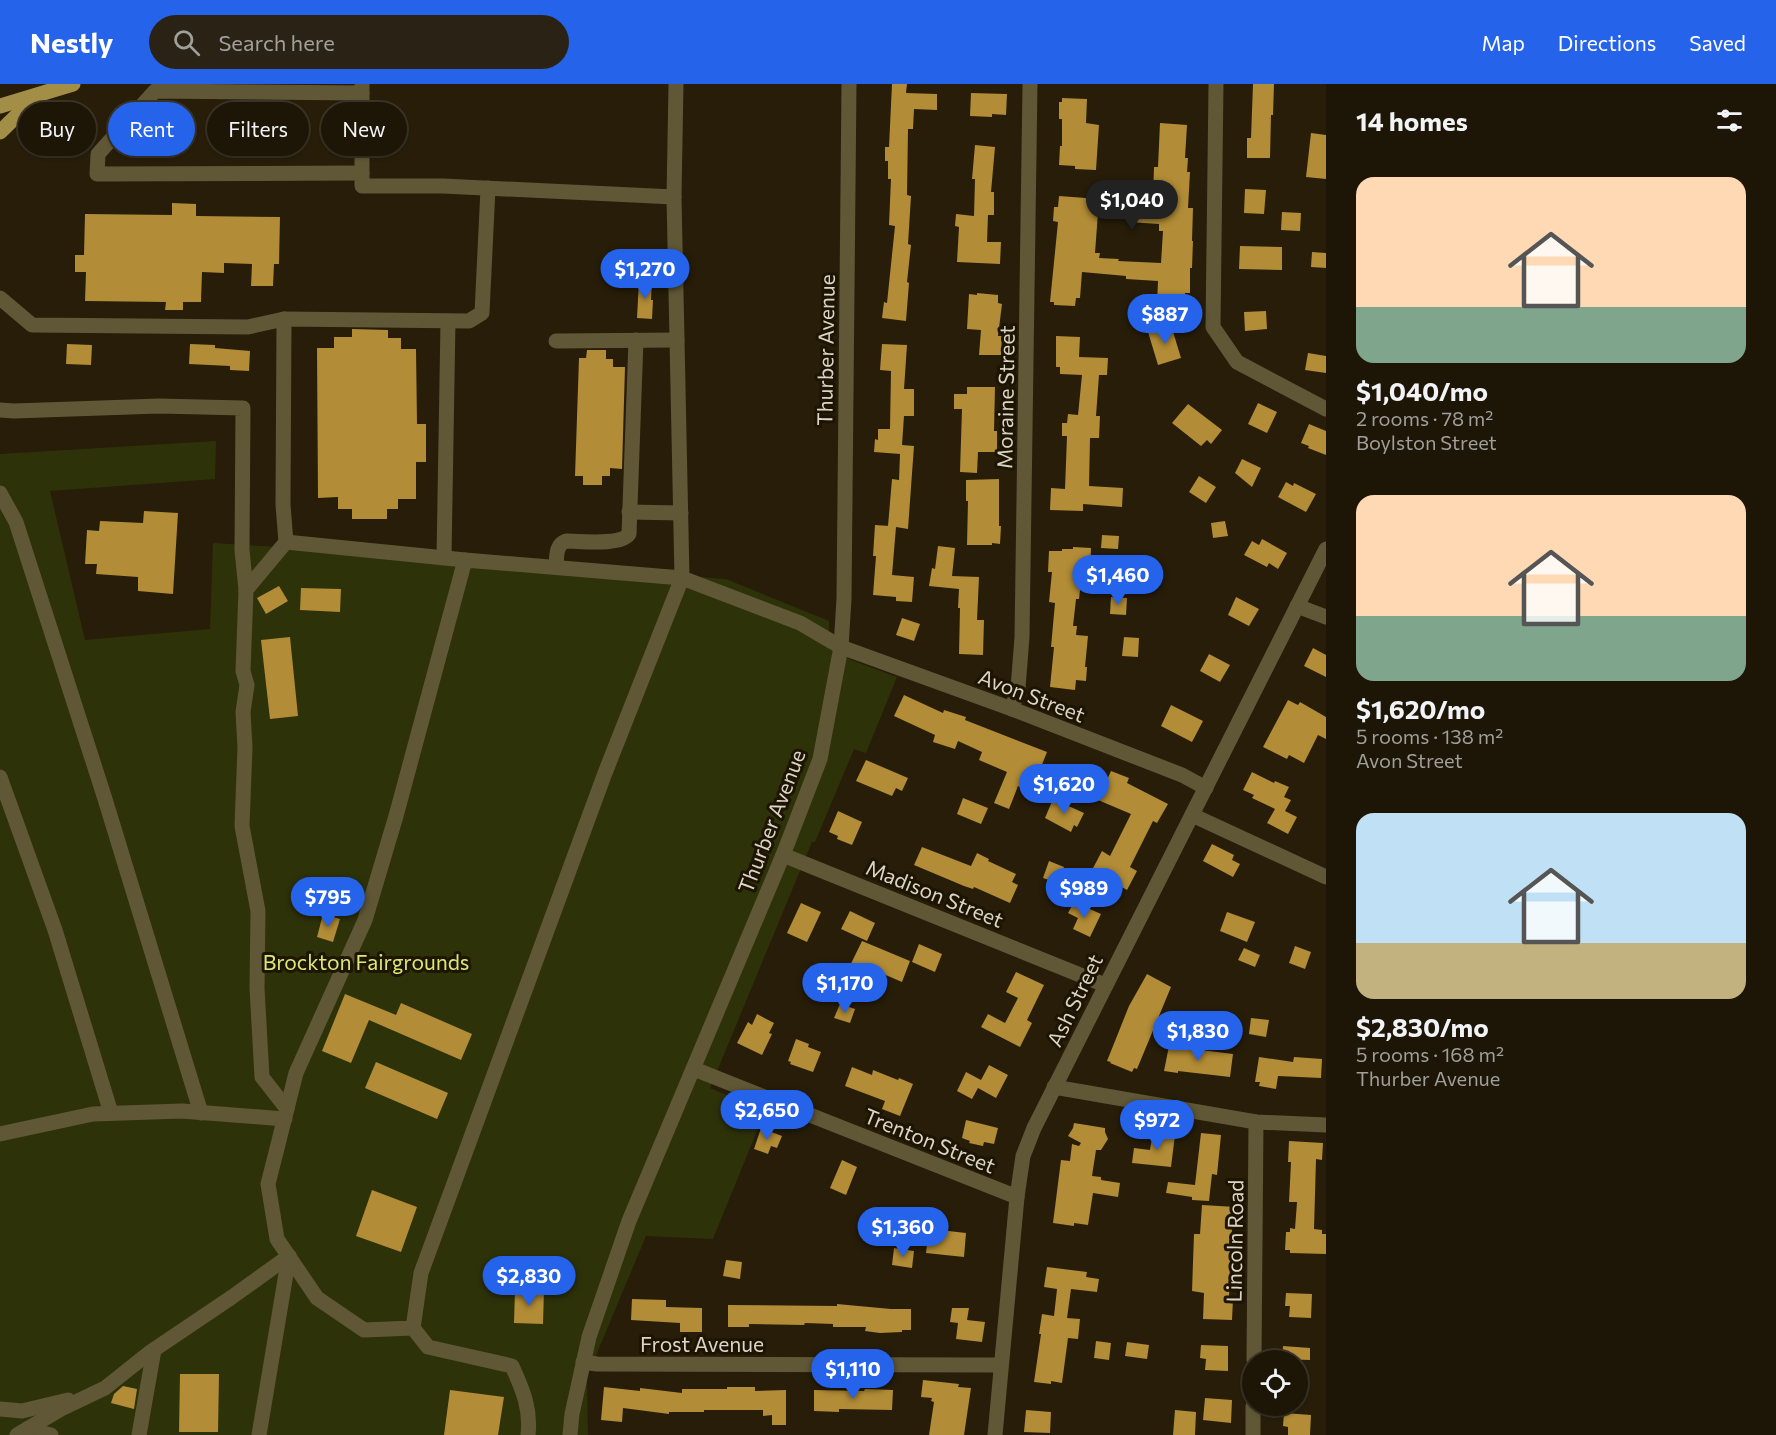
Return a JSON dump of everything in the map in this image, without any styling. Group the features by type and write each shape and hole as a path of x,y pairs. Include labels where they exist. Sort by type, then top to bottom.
{"main road":[{"path":"0,106 73,84"},
{"path":"0,132 40,94"}],"street":[{"path":"528,1435 530,1418 522,1388 512,1366 428,1347 413,1328 421,1273 605,773 682,578 674,197 676,84"},
{"name":"Thurber Avenue","path":"570,1435 583,1362 629,1221 783,855 820,759 841,647 844,599 849,84"},
{"name":"Moraine Street","path":"1012,709 1018,688 1022,637 1030,84"},
{"path":"1216,84 1213,327 1237,362 1326,409"},
{"path":"362,173 97,174 98,154 155,91 362,89 362,173 362,186 436,186 674,197"},
{"path":"0,298 32,325 248,327 284,319 469,321 482,313 488,188"},
{"path":"246,590 286,542 283,505 284,319"},
{"path":"444,557 448,321"},
{"path":"556,567 558,547 561,543 566,541 617,541 626,538 629,534 636,340"},
{"path":"556,341 677,340"},
{"path":"0,410 159,406 243,408 242,550 246,590 243,671 247,685 243,712 245,747 242,826 258,911 256,988 262,1077 286,1114"},
{"path":"0,493 16,522 201,1113"},
{"path":"629,512 681,513"},
{"name":"Avon Street","path":"286,542 682,578 800,623 841,647 1012,709 1182,775 1206,788"},
{"name":"Ash Street","path":"995,1435 1000,1365 1023,1156 1054,1087 1326,549"},
{"path":"413,1328 364,1330 317,1298 277,1239 268,1184 296,1073 365,920 396,816 465,560"},
{"path":"1297,606 1326,617"},
{"path":"0,777 55,930 111,1113"},
{"path":"1192,815 1326,877"},
{"name":"Madison Street","path":"783,855 1105,985"},
{"name":"Trenton Street","path":"694,1069 1017,1197"},
{"path":"1054,1087 1256,1122 1326,1125"},
{"path":"0,1134 93,1114 182,1111 286,1114"},
{"name":"Lincoln Road","path":"1254,1350 1256,1122"},
{"path":"22,1432 61,1409 105,1388 154,1350 289,1256"},
{"path":"260,1435 289,1256"},
{"path":"139,1435 154,1350"},
{"name":"Frost Avenue","path":"583,1362 609,1364 1000,1365"},
{"path":"0,1408 22,1411 91,1395"},
{"path":"1253,1416 1253,1435"},
{"path":"22,1432 51,1435"}],"green space":[{"name":"Brockton Fairgrounds","path":"216,441 215,479 50,491 85,640 210,629 213,543 412,555 726,579 829,621 829,649 897,677 866,753 854,749 815,842 812,842 710,1088 765,1111 713,1239 646,1236 587,1377 588,1435 0,1435 0,454"}],"building":[{"path":"892,84 907,84 906,93 937,94 937,110 914,109 913,129 908,129 907,195 911,196 908,244 911,245 906,321 882,318 884,302 887,303 895,226 889,225 891,179 888,179 888,161 885,161 885,147 889,147"},
{"path":"1253,84 1274,84 1270,158 1247,158 1247,138 1251,138"},
{"path":"971,93 1007,94 1006,115 970,116"},
{"path":"1062,98 1087,99 1086,123 1099,125 1096,170 1075,169 1075,166 1059,165 1062,119 1059,119 1059,102 1062,102"},
{"path":"1160,123 1187,125 1185,158 1188,158 1187,172 1190,172 1188,208 1193,208 1193,241 1190,293 1185,293 1185,305 1157,305 1158,281 1082,272 1080,298 1076,298 1075,306 1054,305 1054,302 1050,302 1058,222 1053,221 1054,207 1058,207 1059,196 1099,199 1095,253 1100,253 1099,258 1161,263 1163,231 1159,231 1159,224 1129,222 1130,214 1127,214 1127,197 1153,198 1154,167 1158,167"},
{"path":"1311,133 1326,135 1326,179 1306,177"},
{"path":"975,145 995,147 991,192 994,192 994,215 988,215 987,242 1001,242 1000,264 957,262 959,227 955,226 956,214 974,216 975,179 972,179"},
{"path":"1245,189 1266,190 1264,214 1244,213"},
{"path":"172,203 196,204 196,216 280,217 279,264 274,264 273,286 251,286 252,264 224,263 224,273 202,272 201,302 183,302 183,310 165,310 166,302 85,301 86,272 75,272 75,255 84,255 85,214 172,215"},
{"path":"1282,212 1301,213 1300,231 1281,230"},
{"path":"1240,246 1282,247 1282,270 1239,269"},
{"path":"1312,252 1326,253 1326,268 1311,267"},
{"path":"639,280 652,281 652,319 637,318"},
{"path":"977,293 998,295 998,303 1002,304 998,336 1002,336 1001,355 979,355 981,330 967,329 969,294 977,295"},
{"path":"1266,311 1267,329 1245,331 1244,312"},
{"path":"1171,325 1181,358 1158,365 1148,332"},
{"path":"352,329 388,330 388,338 401,338 401,349 416,349 417,424 426,424 426,462 416,462 416,499 398,499 398,509 387,509 387,519 352,519 352,509 338,509 338,497 318,498 317,348 334,348 334,337 352,337"},
{"path":"1056,336 1080,337 1079,357 1108,358 1107,375 1099,375 1096,416 1100,416 1099,438 1090,438 1089,486 1123,488 1122,507 1083,504 1083,511 1050,510 1051,488 1065,489 1067,436 1062,436 1062,423 1067,423 1068,414 1078,415 1082,375 1060,374 1060,367 1056,367"},
{"path":"67,344 92,345 91,365 66,364"},
{"path":"190,344 215,345 215,348 250,351 249,371 230,370 230,366 189,364"},
{"path":"882,344 907,345 904,389 914,389 914,416 904,416 902,445 914,446 908,529 896,527 892,575 914,577 912,602 896,601 896,597 873,595 876,556 873,556 875,525 888,526 892,479 899,480 900,454 874,452 875,439 878,440 878,429 890,429 891,371 880,370"},
{"path":"587,350 606,350 606,359 613,359 613,367 625,367 622,469 610,468 610,476 602,476 602,485 583,485 583,476 575,476 579,358 586,358"},
{"path":"1308,353 1326,356 1326,373 1305,370"},
{"path":"967,387 995,387 994,431 997,431 997,452 978,452 977,473 960,472 962,409 954,409 954,394 967,394"},
{"path":"1258,403 1277,412 1267,433 1248,424"},
{"path":"1188,404 1222,430 1211,444 1207,440 1201,446 1172,423"},
{"path":"1309,424 1326,431 1326,455 1301,443"},
{"path":"1242,459 1261,468 1252,487 1235,473"},
{"path":"1199,476 1216,487 1206,503 1189,492"},
{"path":"999,479 1000,544 967,545 966,480"},
{"path":"1286,482 1293,486 1294,483 1316,494 1306,512 1278,497"},
{"path":"144,511 178,513 173,594 138,591 138,577 96,574 97,564 85,564 87,530 99,531 100,521 143,523"},
{"path":"1225,521 1228,536 1213,538 1211,523"},
{"path":"1102,535 1119,536 1118,549 1101,548"},
{"path":"1262,539 1287,553 1278,569 1269,563 1267,567 1244,555 1252,541 1259,545"},
{"path":"938,546 955,548 952,576 979,577 977,620 984,620 983,655 959,654 959,589 929,586 932,568 935,569"},
{"path":"1073,547 1091,548 1090,573 1082,573 1073,626 1077,626 1076,635 1088,636 1086,681 1076,680 1075,690 1050,687 1055,603 1049,602 1052,572 1048,572 1049,551 1062,551 1062,549 1073,549"},
{"path":"279,586 288,601 266,614 257,598"},
{"path":"301,588 341,589 340,612 300,610"},
{"path":"1111,597 1127,598 1126,615 1110,614"},
{"path":"1236,597 1259,609 1249,626 1228,615"},
{"path":"902,618 920,624 914,641 896,635"},
{"path":"290,637 298,716 270,719 261,640"},
{"path":"1124,637 1139,638 1138,657 1122,656"},
{"path":"1313,648 1326,655 1326,677 1304,666"},
{"path":"1209,654 1230,665 1220,682 1200,671"},
{"path":"904,695 943,713 944,710 966,717 965,720 1047,752 1031,792 1018,786 1009,809 994,803 1007,772 979,760 982,752 958,741 955,749 933,742 935,735 894,716"},
{"path":"1288,700 1298,705 1300,702 1326,717 1326,739 1318,735 1304,763 1289,755 1287,759 1263,747"},
{"path":"1171,705 1203,721 1192,742 1161,726"},
{"path":"866,760 908,778 902,791 896,788 892,796 856,781"},
{"path":"1111,771 1129,778 1127,783 1168,804 1157,823 1153,821 1130,867 1137,871 1127,890 1092,870 1102,851 1110,856 1131,814 1098,800"},
{"path":"1252,772 1274,783 1275,781 1289,787 1284,797 1291,800 1285,811 1297,817 1288,834 1267,823 1275,809 1252,798 1254,795 1243,790"},
{"path":"963,798 988,808 981,824 957,814"},
{"path":"1053,799 1084,813 1077,827 1074,825 1071,832 1045,818"},
{"path":"838,811 862,822 852,845 837,839 838,836 829,832"},
{"path":"1212,844 1234,855 1232,860 1240,864 1233,877 1203,861"},
{"path":"922,847 971,866 977,853 989,859 988,861 1016,874 1012,882 1018,885 1010,903 914,865"},
{"path":"1049,861 1064,867 1058,883 1043,878"},
{"path":"1074,902 1101,914 1090,937 1073,929 1078,918 1068,913"},
{"path":"801,903 821,912 807,942 787,933"},
{"path":"850,911 875,923 867,941 841,929"},
{"path":"1227,912 1255,922 1247,942 1220,931"},
{"path":"323,914 340,919 333,942 317,937"},
{"path":"862,941 910,961 902,982 881,973 873,993 844,978"},
{"path":"919,944 942,954 935,972 912,962"},
{"path":"1295,946 1311,952 1305,969 1289,963"},
{"path":"1244,948 1260,955 1255,967 1238,960"},
{"path":"1016,972 1044,985 1027,1020 1032,1023 1020,1047 981,1027 988,1014 1005,1023 1018,998 1006,992"},
{"path":"1147,974 1171,987 1137,1069 1134,1068 1132,1072 1107,1061 1129,1006"},
{"path":"345,994 396,1015 401,1003 472,1034 461,1060 369,1020 351,1063 322,1051"},
{"path":"840,1004 855,1009 850,1023 834,1018"},
{"path":"757,1014 774,1023 769,1033 772,1034 762,1055 737,1043 748,1022 752,1025"},
{"path":"1251,1018 1269,1020 1266,1037 1249,1034"},
{"path":"796,1039 821,1052 813,1072 790,1064 791,1062 788,1061"},
{"path":"1169,1046 1233,1054 1230,1077 1164,1071"},
{"path":"1259,1057 1293,1062 1294,1057 1322,1059 1321,1078 1278,1076 1276,1089 1259,1086 1260,1082 1255,1082"},
{"path":"376,1062 448,1093 437,1119 365,1088"},
{"path":"989,1065 1008,1075 996,1098 978,1088 972,1099 957,1091 966,1072 981,1080"},
{"path":"852,1067 872,1075 873,1070 913,1084 900,1116 882,1109 885,1101 845,1086"},
{"path":"966,1120 998,1128 994,1144 984,1142 983,1146 969,1143 970,1141 962,1138"},
{"path":"1074,1123 1105,1128 1108,1139 1101,1150 1096,1150 1092,1176 1120,1183 1118,1197 1093,1193 1088,1225 1074,1223 1074,1226 1053,1223 1061,1160 1070,1161 1072,1144 1079,1146 1081,1143 1068,1136"},
{"path":"761,1128 782,1136 777,1148 771,1146 768,1154 754,1149"},
{"path":"1153,1132 1175,1135 1171,1167 1132,1163 1134,1148 1150,1150"},
{"path":"1201,1133 1221,1135 1217,1175 1212,1174 1209,1201 1192,1200 1192,1197 1166,1193 1168,1182 1195,1185"},
{"path":"1289,1141 1323,1143 1322,1160 1316,1159 1314,1229 1322,1230 1322,1234 1326,1234 1326,1254 1290,1253 1290,1250 1285,1250 1286,1232 1290,1232 1290,1228 1295,1229 1297,1202 1289,1202 1291,1162 1288,1162"},
{"path":"842,1160 857,1167 846,1195 830,1188"},
{"path":"372,1190 417,1207 401,1252 356,1236"},
{"path":"1202,1205 1236,1207 1230,1262 1229,1299 1233,1299 1232,1320 1203,1319 1204,1293 1192,1291 1194,1234 1200,1234"},
{"path":"931,1229 966,1233 964,1257 926,1253"},
{"path":"894,1248 914,1251 912,1268 892,1265"},
{"path":"726,1260 742,1262 740,1279 723,1276"},
{"path":"1047,1267 1087,1272 1086,1277 1099,1279 1097,1292 1071,1289 1067,1318 1080,1319 1078,1339 1068,1338 1062,1383 1051,1381 1051,1384 1034,1382 1042,1314 1054,1316 1057,1289 1044,1287"},
{"path":"515,1290 544,1290 543,1324 514,1323"},
{"path":"1286,1293 1312,1294 1311,1318 1289,1317 1290,1306 1285,1306"},
{"path":"632,1299 666,1300 666,1307 702,1308 702,1332 680,1332 680,1323 631,1320"},
{"path":"837,1304 911,1309 911,1330 880,1333 865,1331 866,1327 833,1327 833,1324 805,1323 804,1325 749,1324 749,1327 728,1327 728,1305 837,1306"},
{"path":"952,1308 969,1308 967,1320 985,1322 982,1342 956,1339 958,1323 950,1322"},
{"path":"1096,1341 1111,1343 1109,1360 1094,1358"},
{"path":"1127,1342 1149,1345 1147,1359 1125,1356"},
{"path":"1201,1345 1228,1346 1228,1371 1205,1370 1206,1359 1200,1358"},
{"path":"1283,1346 1310,1348 1310,1360 1308,1360 1308,1350 1283,1350"},
{"path":"180,1374 219,1374 218,1432 179,1432"},
{"path":"923,1380 959,1384 958,1387 971,1388 964,1435 929,1435 934,1402 931,1401 932,1398 921,1397"},
{"path":"123,1386 137,1389 134,1409 111,1403 114,1394"},
{"path":"604,1387 682,1393 682,1389 727,1389 727,1387 755,1387 755,1391 786,1390 786,1425 772,1425 772,1415 763,1416 763,1410 704,1410 704,1412 669,1412 669,1414 623,1408 622,1422 601,1420"},
{"path":"865,1389 893,1390 892,1410 814,1411 814,1390 864,1391"},
{"path":"450,1390 504,1397 498,1435 444,1435"},
{"path":"1205,1398 1232,1400 1231,1423 1203,1420"},
{"path":"1026,1410 1051,1412 1050,1433 1024,1432"},
{"path":"1175,1410 1196,1412 1195,1435 1173,1435"},
{"path":"1311,1415 1310,1435 1288,1435 1288,1427 1283,1426 1284,1416"}]}
